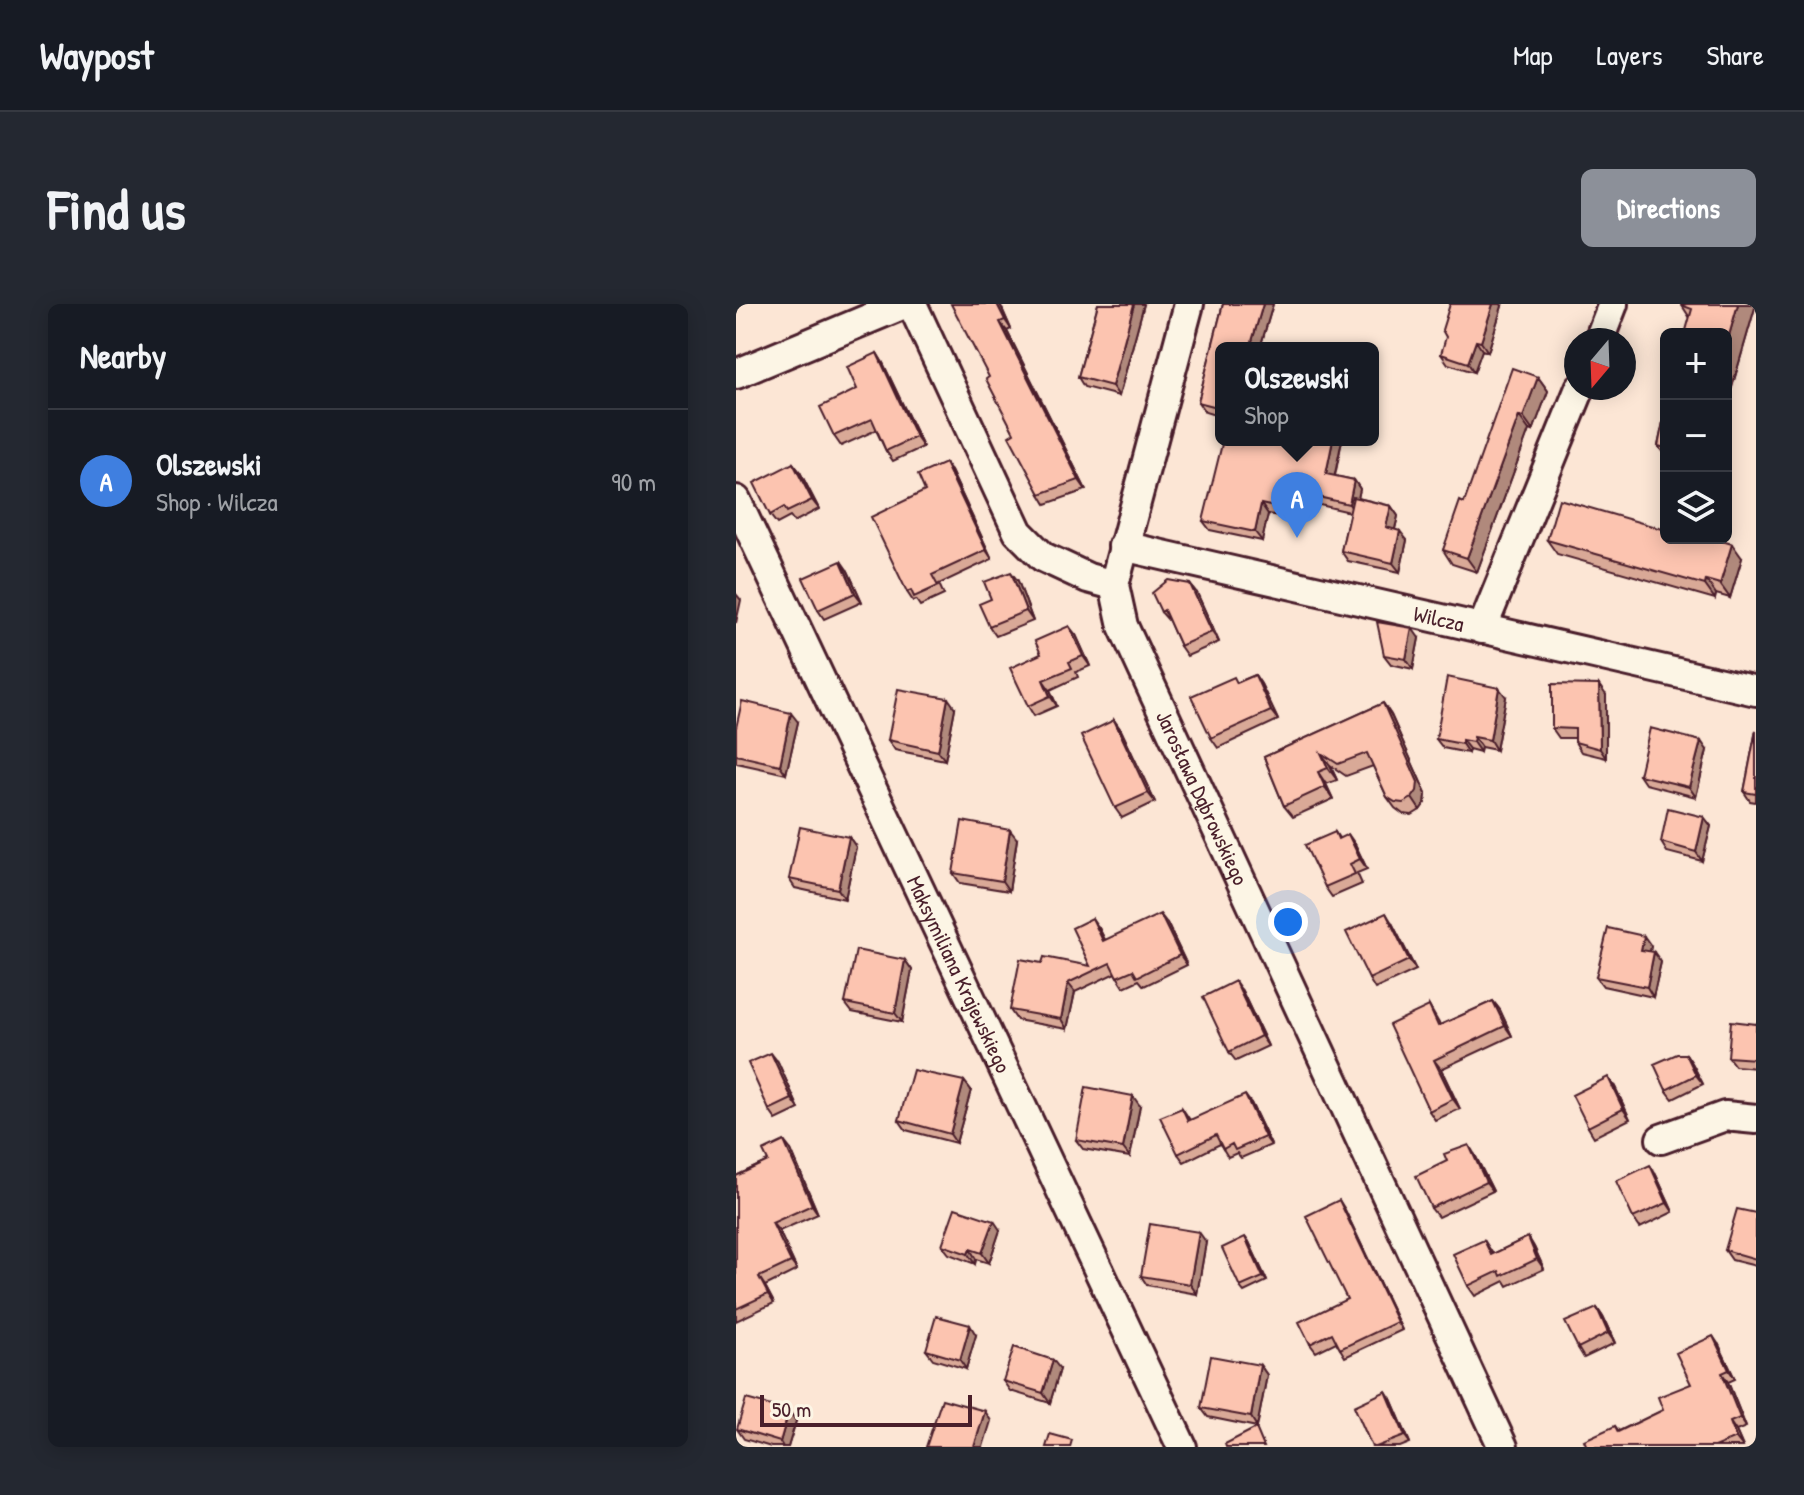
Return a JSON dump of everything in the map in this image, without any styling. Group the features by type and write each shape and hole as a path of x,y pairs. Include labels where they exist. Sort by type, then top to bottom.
{"street":[{"path":"736,374 904,304"},
{"path":"912,304 1018,532 1043,557 1088,578 1114,585"},
{"name":"Jarosława Dąbrowskiego","path":"1189,304 1114,585 1123,626 1503,1447"},
{"path":"1604,328 1613,304"},
{"path":"1482,629 1575,400"},
{"name":"Maksymiliana Krajewskiego","path":"736,500 1182,1447"},
{"name":"Wilcza","path":"1123,546 1756,691"},
{"path":"1661,1139 1725,1116 1756,1119"}],"building":[{"path":"951,304 997,304 1005,320 1000,322 1079,480 1040,494 1009,436 1014,433"},
{"path":"1098,304 1134,304 1112,386 1078,377"},
{"path":"1223,304 1263,304 1252,342 1215,342 1215,406 1198,402"},
{"path":"1450,304 1493,304 1481,342 1476,341 1468,363 1441,354 1446,337 1442,330"},
{"path":"1738,304 1731,328 1687,328 1692,309 1681,305"},
{"path":"877,353 916,437 886,451 872,419 834,436 820,407 857,389 847,367"},
{"path":"1512,368 1538,377 1523,417 1519,416 1467,558 1443,550 1460,501 1464,503"},
{"path":"1222,446 1332,446 1326,474 1354,480 1349,504 1283,489 1279,508 1261,504 1255,532 1203,521"},
{"path":"793,463 812,500 787,512 784,507 770,515 754,483"},
{"path":"945,463 986,550 932,575 938,586 914,597 911,590 907,592 871,517 925,491 918,475"},
{"path":"1353,497 1391,506 1386,527 1400,531 1393,563 1341,551"},
{"path":"1559,499 1660,528 1660,544 1732,544 1720,584 1706,580 1705,585 1547,540"},
{"path":"841,561 855,593 818,610 803,578"},
{"path":"1011,572 1026,611 989,626 979,604 991,599 984,582"},
{"path":"1168,580 1190,584 1212,632 1180,646 1164,610 1161,612 1152,593"},
{"path":"1377,622 1412,628 1406,659 1384,655"},
{"path":"1069,626 1083,656 1069,662 1072,668 1043,680 1050,696 1028,706 1010,668 1041,654 1035,641"},
{"path":"1255,675 1271,711 1211,738 1191,696 1234,677 1237,683"},
{"path":"1447,677 1499,688 1490,740 1474,737 1473,742 1462,740 1462,744 1436,739"},
{"path":"1552,684 1599,685 1600,749 1575,742 1575,729 1552,728"},
{"path":"898,689 948,698 938,751 888,740"},
{"path":"742,701 791,713 780,765 736,755 736,728"},
{"path":"1383,703 1418,782 1412,798 1403,803 1387,797 1367,753 1338,764 1321,753 1328,768 1318,772 1325,787 1284,806 1264,757"},
{"path":"1114,720 1148,793 1115,808 1081,736"},
{"path":"1650,728 1701,741 1689,787 1639,775"},
{"path":"1756,730 1756,794 1744,792"},
{"path":"1668,808 1704,817 1696,852 1661,842"},
{"path":"962,821 1010,830 1002,881 953,873"},
{"path":"800,827 849,837 838,889 789,879"},
{"path":"1335,832 1338,839 1348,834 1360,859 1350,864 1355,874 1325,887 1305,845"},
{"path":"1386,913 1409,960 1369,979 1346,932"},
{"path":"1160,914 1180,955 1137,977 1133,970 1117,977 1110,963 1068,983 1061,1019 1010,1010 1020,959 1042,963 1044,957 1090,966 1072,928 1092,918 1103,941"},
{"path":"1608,928 1644,936 1641,950 1654,952 1647,987 1596,977"},
{"path":"856,950 905,960 895,1013 845,1003"},
{"path":"1235,981 1261,1036 1229,1052 1203,997"},
{"path":"1493,1001 1505,1026 1434,1060 1453,1099 1429,1111 1389,1025 1429,1006 1438,1026"},
{"path":"1731,1021 1756,1024 1756,1059 1728,1057"},
{"path":"771,1053 792,1099 769,1110 748,1063"},
{"path":"1677,1054 1686,1054 1696,1075 1666,1090 1654,1064"},
{"path":"913,1070 964,1081 950,1134 899,1120"},
{"path":"1608,1077 1623,1109 1588,1127 1572,1095"},
{"path":"1086,1087 1133,1096 1123,1148 1076,1140"},
{"path":"1245,1095 1265,1137 1235,1150 1232,1144 1223,1149 1216,1135 1178,1154 1160,1117 1182,1108 1188,1121"},
{"path":"784,1141 812,1205 772,1223 791,1262 759,1277 768,1294 736,1309 736,1176 768,1161 763,1151"},
{"path":"1469,1145 1486,1182 1431,1208 1416,1176 1447,1161 1444,1154"},
{"path":"1650,1165 1667,1203 1633,1218 1616,1181"},
{"path":"1339,1200 1397,1322 1340,1349 1332,1333 1310,1344 1299,1322 1347,1299 1306,1216"},
{"path":"955,1208 994,1221 982,1253 970,1249 968,1254 942,1245"},
{"path":"1737,1209 1756,1213 1756,1259 1725,1250"},
{"path":"1150,1224 1199,1232 1190,1284 1141,1276"},
{"path":"1245,1237 1263,1277 1240,1287 1222,1248"},
{"path":"1528,1237 1537,1259 1501,1276 1499,1271 1468,1286 1453,1254 1484,1240 1491,1255"},
{"path":"1597,1308 1608,1333 1578,1348 1565,1322"},
{"path":"936,1316 970,1325 960,1360 926,1350"},
{"path":"1713,1336 1729,1370 1722,1373 1740,1418 1730,1422 1736,1438 1714,1447 1587,1447 1584,1440 1615,1426 1618,1432 1663,1410 1658,1397 1691,1384 1676,1353"},
{"path":"1014,1347 1053,1360 1043,1393 1003,1381"},
{"path":"1211,1356 1260,1365 1251,1417 1201,1408"},
{"path":"1386,1391 1405,1436 1372,1447 1354,1406"},
{"path":"746,1399 789,1411 780,1442 737,1429"},
{"path":"942,1399 985,1411 974,1447 926,1447"},
{"path":"1256,1428 1264,1447 1226,1447 1225,1444"},
{"path":"1050,1434 1072,1440 1070,1447 1046,1447"}],"place":[{"name":"Olszewski","path":"1297,538"}]}
